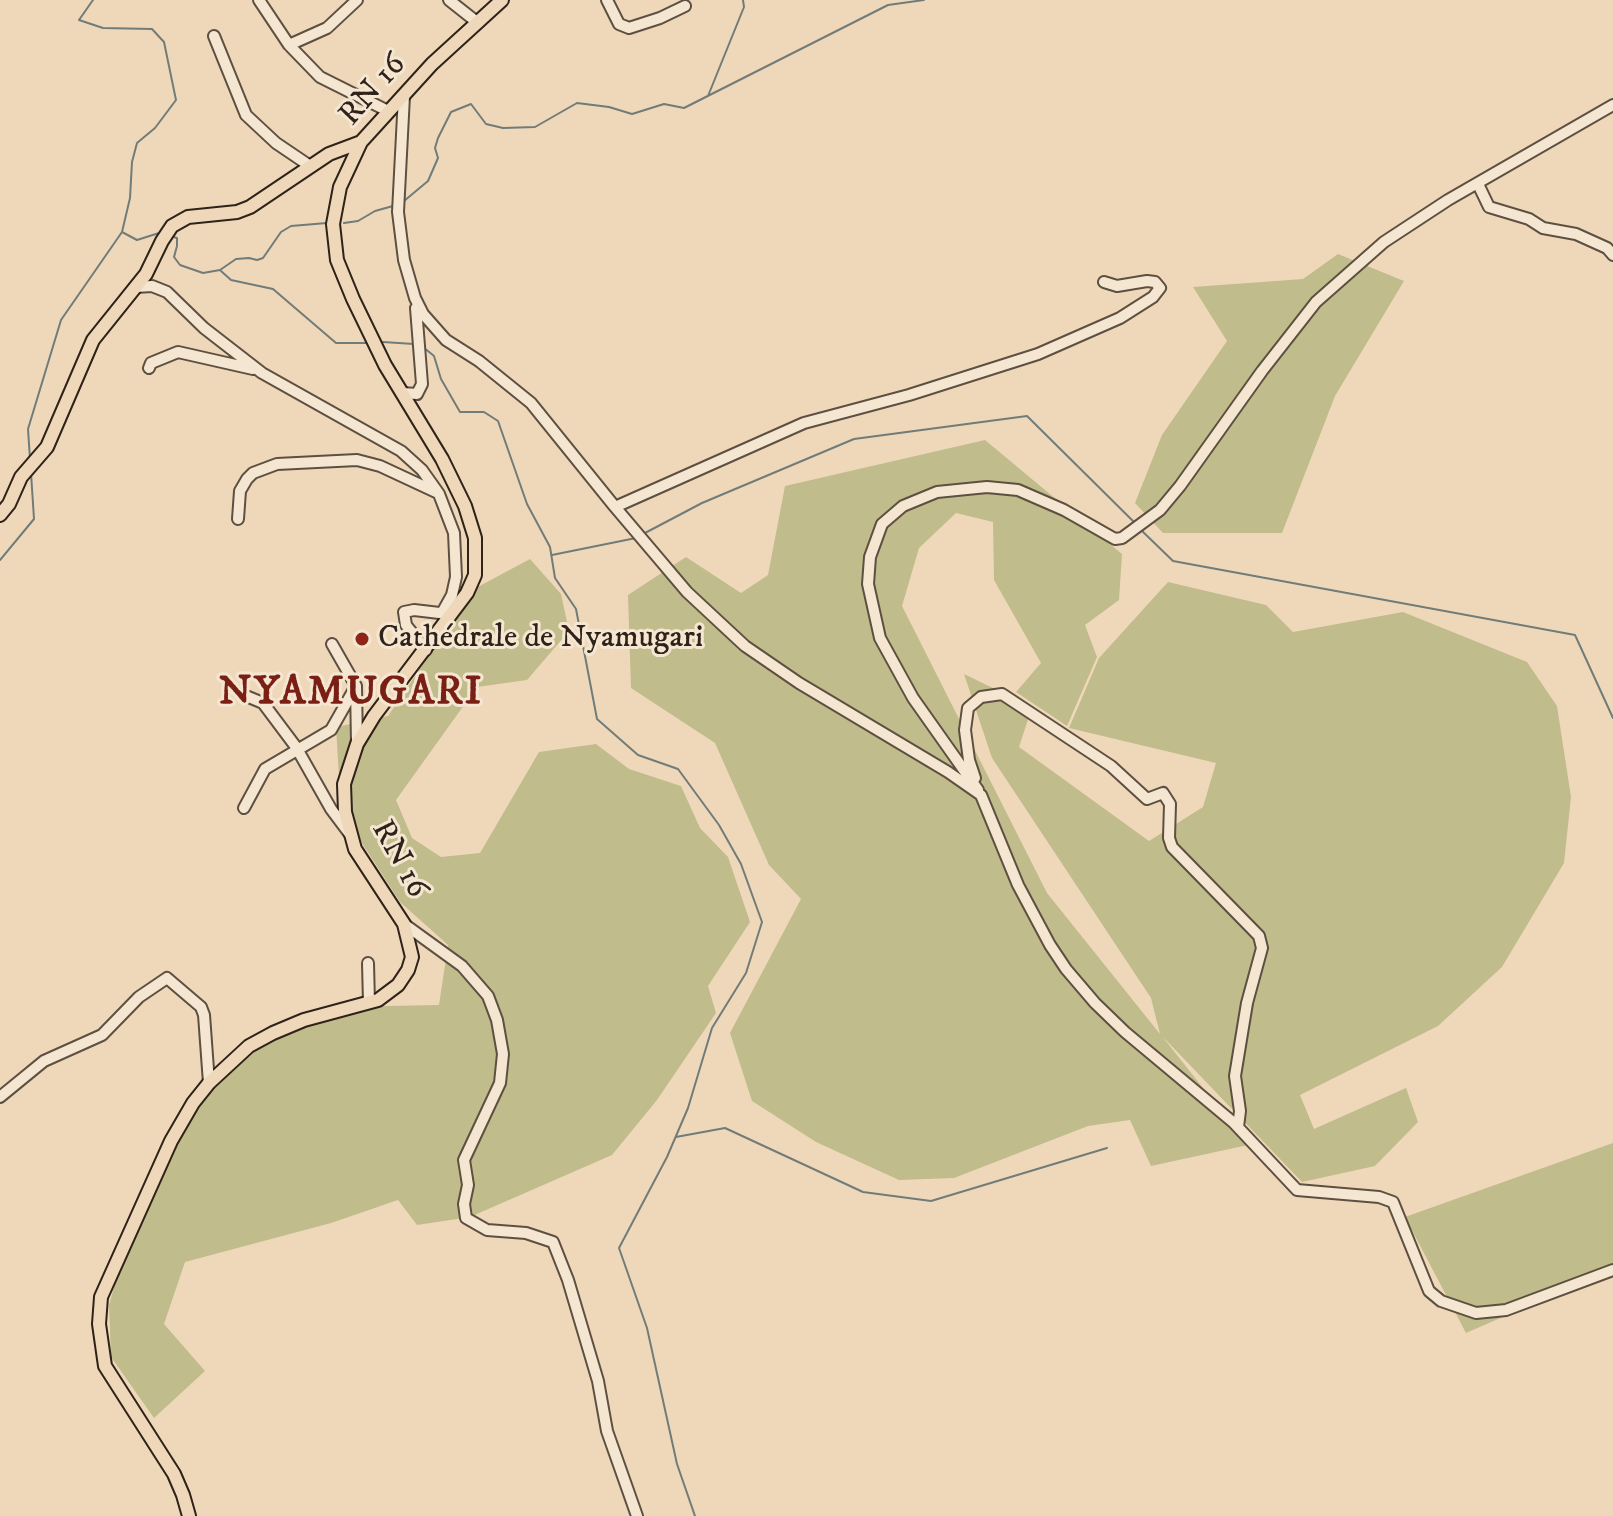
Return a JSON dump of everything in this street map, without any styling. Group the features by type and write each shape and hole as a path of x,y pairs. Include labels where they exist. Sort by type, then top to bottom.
{"main road":[{"name":"RN 16","path":"189,1516 174,1474 105,1366 99,1324 101,1297 165,1155 193,1103 209,1083 249,1046 304,1020 369,1003 389,994 408,970 412,957 404,924 368,872 349,833 344,784 357,744 374,716 426,650 447,614 467,593 475,575 476,548 465,506 442,459 359,313 337,260 333,224 340,187 361,142 432,64 502,0"},
{"path":"0,515 30,467 47,447 93,340 152,264 172,226 188,217 237,212 250,207 310,166 345,146 361,142"}],"street":[{"path":"259,0 301,60 325,80 388,111"},
{"path":"289,45 327,28 357,0"},
{"path":"449,0 478,23"},
{"path":"607,0 619,24 629,28 685,6"},
{"path":"214,36 246,115 276,143 310,166"},
{"path":"402,393 417,394 422,384 421,337 415,298 404,260 398,206 404,96"},
{"path":"981,795 913,698 880,638 868,584 870,557 882,524 903,506 937,492 987,487 1018,490 1064,510 1109,537 1122,538 1160,510 1180,486 1262,371 1316,302 1384,242 1613,105"},
{"path":"1478,184 1489,207 1529,219 1543,228 1576,234 1607,248 1613,255"},
{"path":"615,507 804,423 909,395 1038,354 1120,318 1153,297 1160,288 1155,282 1147,281 1113,287 1104,282"},
{"path":"136,287 152,286 167,292 204,328 259,371 401,451 422,470 439,494 454,533 456,577 447,614 414,610 404,612 406,625 426,650"},
{"path":"415,298 423,314 446,340 479,361 531,403 687,592 754,653 981,795"},
{"path":"149,368 151,363 178,352 259,371"},
{"path":"238,519 240,491 247,479 253,473 277,464 357,460 380,466 439,494"},
{"path":"332,644 356,686 357,744"},
{"path":"244,808 265,769 331,730 356,686"},
{"path":"1238,1127 1240,1111 1235,1076 1247,1003 1262,948 1259,936 1172,847 1169,838 1170,804 1163,793 1147,799 1111,766 1013,699 1002,694 990,694 975,700 968,708 965,730 969,760 1018,885 1050,945 1066,969 1125,1032 1238,1127 1297,1190 1379,1197 1393,1202 1429,1291 1441,1301 1476,1313 1506,1310 1613,1270"},
{"path":"246,696 263,703 297,749 331,809 349,833"},
{"path":"404,924 462,966 488,996 497,1020 503,1054 500,1083 464,1160 468,1185 464,1204 466,1218 487,1230 526,1233 553,1242 568,1280 598,1381 607,1431 637,1516"},
{"path":"368,963 369,1003"},
{"path":"0,1097 44,1061 102,1035 139,997 167,978 201,1007 209,1083"}],"shaded area":[{"path":"1338,254 1404,281 1335,396 1282,533 1163,533 1135,503 1162,435 1227,341 1193,287 1303,279"},
{"path":"985,440 1122,554 1119,600 1085,625 1097,657 1067,726 1016,692 1041,663 994,580 993,522 956,513 919,548 902,606 1047,893 1160,1034 1151,998 992,758 964,674 1032,707 1019,747 1149,841 1203,807 1216,763 1069,728 1099,658 1168,582 1266,605 1293,632 1403,612 1527,662 1557,706 1571,797 1564,863 1502,967 1438,1026 1300,1095 1314,1129 1406,1088 1418,1122 1375,1166 1302,1182 1162,1036 1248,1145 1151,1166 1130,1120 1088,1126 954,1178 899,1180 816,1142 752,1101 730,1033 801,899 769,865 715,743 631,688 628,595 686,557 741,593 768,575 785,486"},
{"path":"530,559 561,594 569,631 527,680 477,687 396,800 412,838 441,857 480,853 539,752 596,744 629,769 681,786 700,828 728,857 750,922 708,986 716,1013 657,1100 612,1155 470,1217 417,1225 398,1200 331,1223 185,1262 164,1324 205,1371 154,1418 111,1357 109,1305 138,1204 195,1097 260,1033 333,1007 439,1005 448,945 400,902 341,811 336,727 388,716 474,589"},
{"path":"1613,1143 1613,1269 1466,1333 1405,1217"}],"waterway":[{"path":"93,0 79,20 103,28 152,29 164,42 176,100 155,128 137,143 122,232 137,240 159,233"},
{"path":"708,96 744,7 743,0"},
{"path":"404,201 428,181 438,158 435,148 438,138 451,112 471,104 486,124 503,128 535,127 577,103 632,114 664,104 684,108 888,5 924,0"},
{"path":"344,223 358,221 375,211 393,206"},
{"path":"170,236 177,238 174,257 180,265 203,273 220,270 236,259 263,258 281,232 291,226 327,223"},
{"path":"30,459 28,429 61,320 122,232"},
{"path":"221,271 231,280 273,289 336,343 369,343"},
{"path":"383,342 414,344"},
{"path":"423,347 434,356 441,379 460,412 484,412 498,421 527,504 550,547 555,578 576,609 597,719 638,755 678,769 719,825 741,864 762,922 746,973 712,1028 688,1108 667,1157 619,1248 647,1328 677,1464 695,1516"},
{"path":"645,533 702,503 854,439 1027,416 1136,524"},
{"path":"0,560 34,519 31,473"},
{"path":"1140,529 1173,561 1575,635 1613,718"},
{"path":"552,555 636,538"},
{"path":"676,1137 725,1128 863,1192 931,1201 1107,1148"}],"place":[{"name":"Cathédrale de Nyamugari","path":"362,639"}],"district":[{"name":"NYAMUGARI","path":"351,695"}]}
